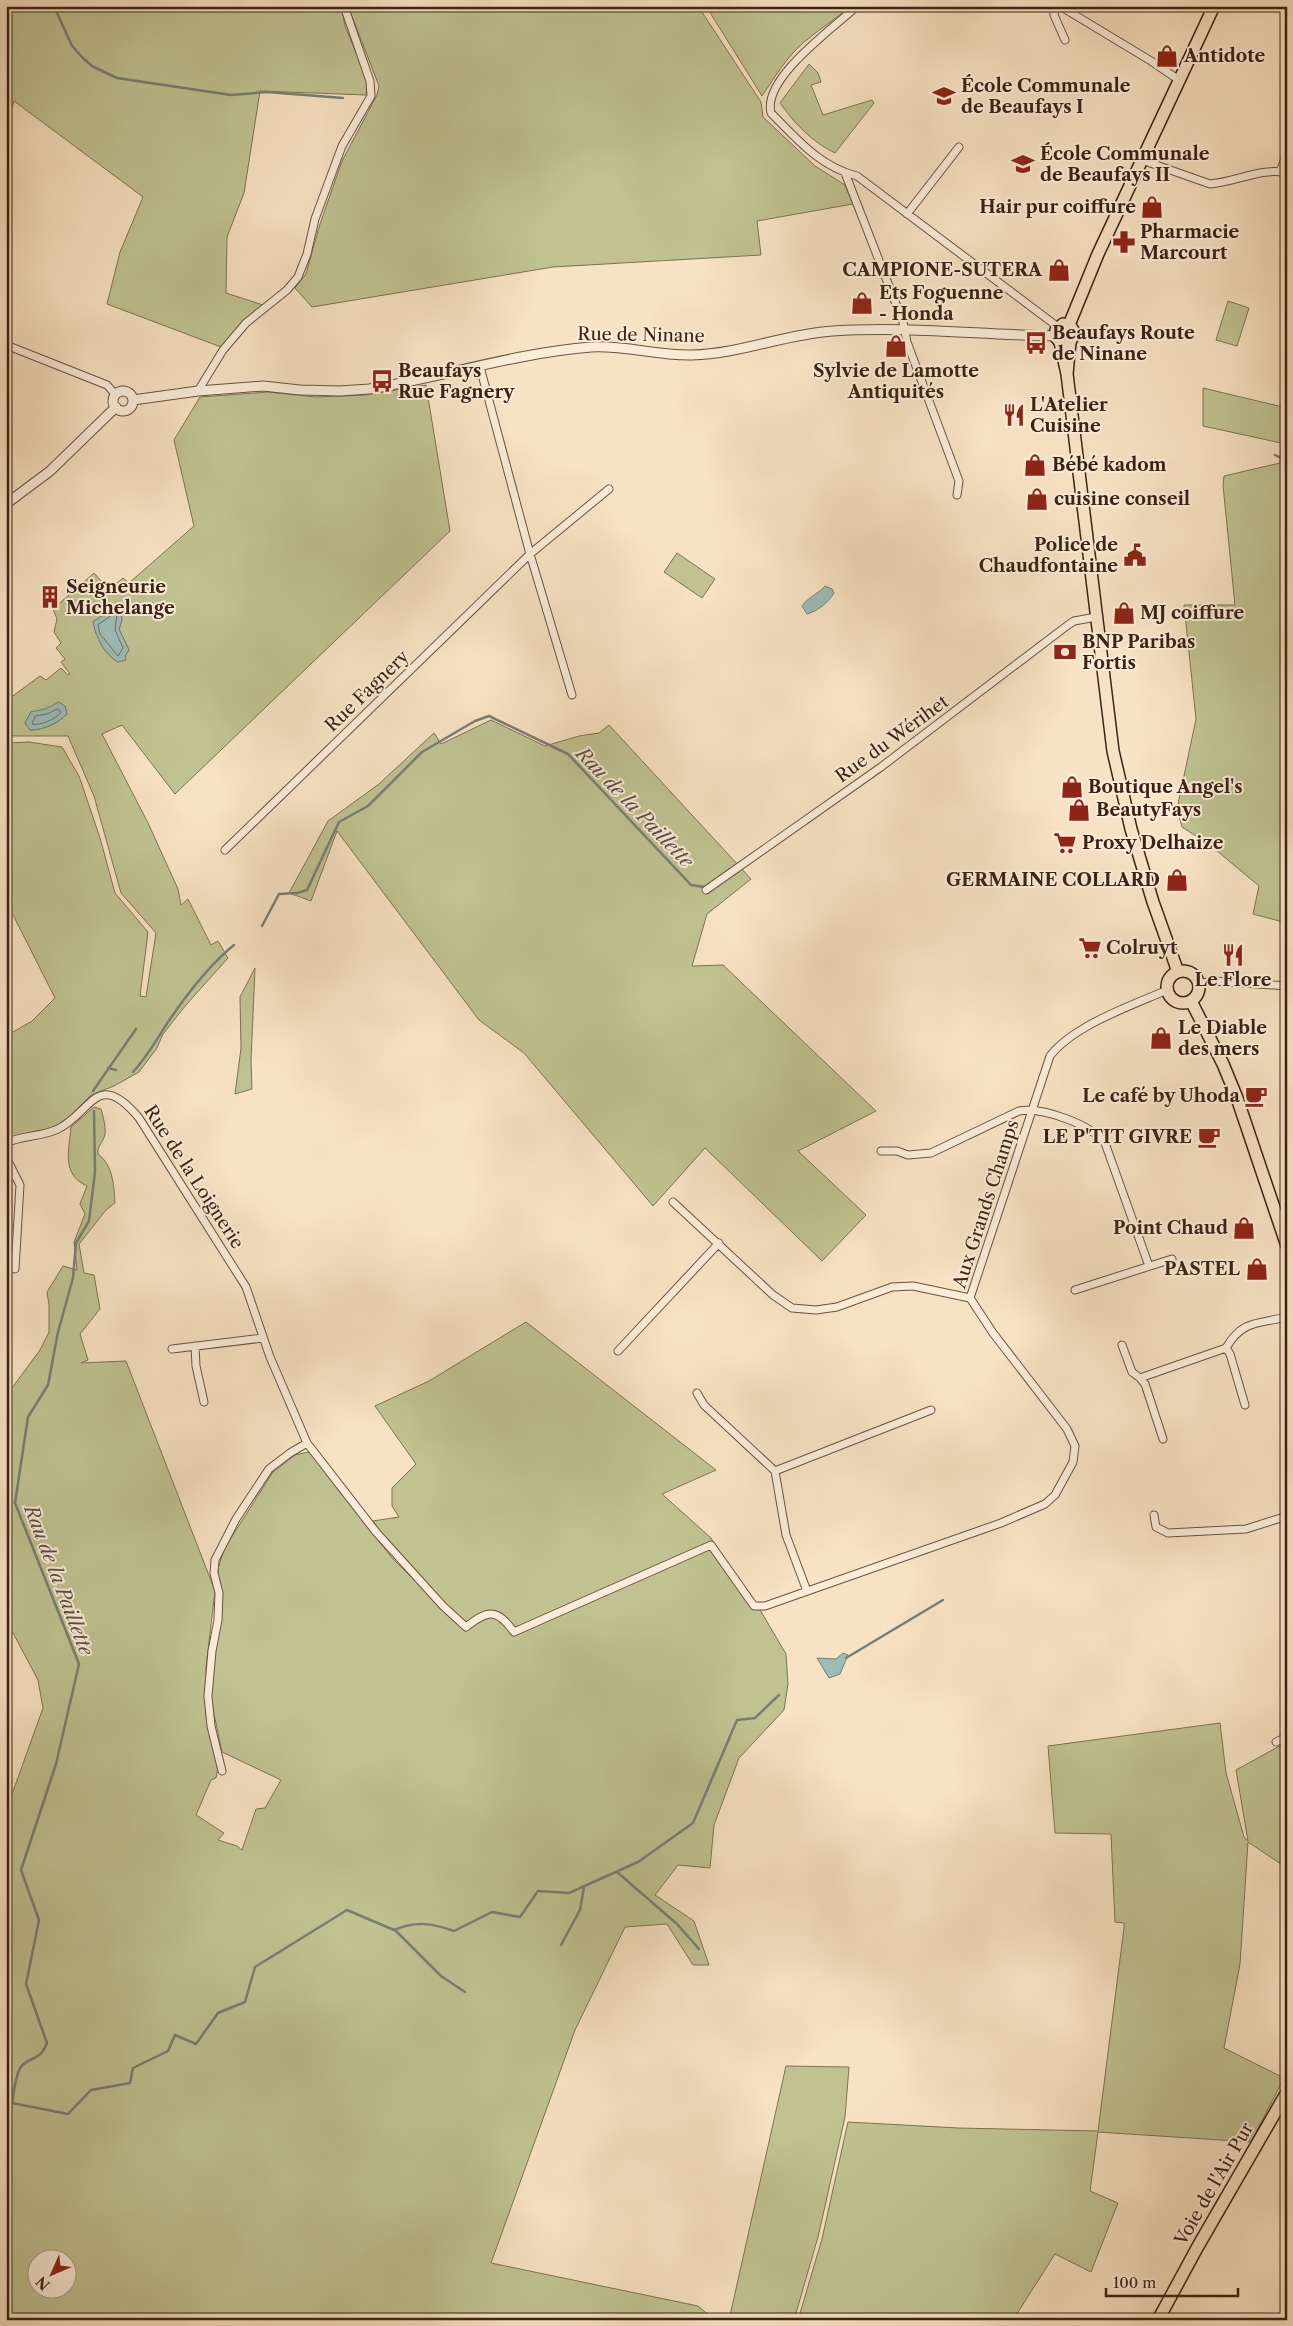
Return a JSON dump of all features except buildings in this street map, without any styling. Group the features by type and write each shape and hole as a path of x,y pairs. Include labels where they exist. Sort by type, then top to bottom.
{"main road":[{"path":"1178,972 1152,902 1122,793 1106,706 1062,334 1214,6"},
{"path":"1178,972 1191,973 1198,984 1197,994 1191,1000 1182,1003 1172,999 1167,990 1169,979 1178,972"},
{"path":"1191,1000 1223,1064 1237,1098 1287,1246"},
{"name":"Voie de l'Air Pur","path":"1158,2320 1197,2248 1287,2092"}],"street":[{"path":"198,391 223,350 246,323 287,290 298,277 342,146 371,96 370,81 344,6"},
{"path":"857,6 797,58 773,94 770,107 771,113 803,146 837,171 857,176 1062,334"},
{"path":"1055,6 1054,15 1065,40"},
{"path":"1060,6 1179,80"},
{"path":"907,214 959,147"},
{"path":"1142,160 1210,184 1222,183 1270,171 1284,172 1287,153"},
{"path":"846,173 906,331 907,342 959,482 957,495"},
{"name":"Rue de Ninane","path":"133,400 198,391 263,386 300,390 369,389 550,352 592,347 631,348 690,355 710,354 778,338 832,331 1062,334"},
{"path":"6,345 107,385 116,395"},
{"path":"480,367 530,554 572,695"},
{"path":"121,391 128,392 133,400 132,406 127,410 121,410 116,407 114,401 116,395 121,391"},
{"path":"6,504 50,471 116,407"},
{"name":"Rue Fagnery","path":"225,850 530,554 608,489"},
{"name":"Rue du Wérihet","path":"706,890 881,767 1068,625 1074,621 1096,617"},
{"path":"1198,984 1214,980 1287,986"},
{"name":"Aux Grands Champs","path":"765,1606 1030,1512 1045,1504 1055,1495 1073,1462 1075,1446 1067,1429 993,1333 970,1298 1050,1056 1059,1044 1084,1028 1167,990"},
{"name":"Rue de la Loignerie","path":"6,1143 49,1133 60,1128 90,1101 98,1097 108,1096 117,1098 130,1107 238,1271 252,1299 263,1338 307,1443 376,1532 443,1606 466,1627 484,1616 494,1614 503,1618 514,1632 711,1545 754,1606 765,1606"},
{"path":"881,1151 897,1151 908,1155 931,1153 1019,1111 1032,1109 1088,1127 1098,1134 1105,1143 1149,1266"},
{"path":"6,1157 20,1185 15,1269"},
{"path":"673,1202 773,1295 792,1308 816,1310 837,1307 892,1287 913,1286 970,1298"},
{"path":"618,1351 719,1243"},
{"path":"1075,1290 1172,1259"},
{"path":"1140,1378 1226,1348 1241,1328 1287,1317"},
{"path":"172,1350 263,1338"},
{"path":"1122,1345 1132,1372 1145,1384 1164,1439"},
{"path":"195,1346 196,1366 204,1402"},
{"path":"1226,1348 1230,1354 1245,1405"},
{"path":"697,1393 704,1405 775,1471 786,1535 807,1591"},
{"path":"775,1471 931,1410"},
{"path":"222,1771 212,1726 208,1696 212,1651 218,1620 219,1593 214,1573 216,1560 236,1519 269,1469 307,1443"},
{"path":"1154,1515 1156,1527 1168,1533 1246,1529 1287,1516"},
{"path":"1276,1742 1287,1737"}],"green space":[{"path":"6,6 341,6 345,26 368,82 366,95 260,91 244,193 227,237 226,293 263,305 221,347 107,304 120,252 143,197 14,101 6,128"},
{"path":"348,6 698,6 761,102 763,117 815,166 845,185 853,204 757,221 761,255 553,267 312,307 295,288 306,274 320,224 342,161 377,95 379,86"},
{"path":"706,6 850,6 809,38 791,55 762,96"},
{"path":"809,64 818,73 821,82 811,85 823,115 872,100 874,103 835,153 819,144 804,132 780,103"},
{"path":"1228,301 1249,308 1237,346 1216,340"},
{"path":"426,385 450,531 175,794 122,725 102,734 148,823 178,889 181,905 188,899 211,945 218,941 228,958 163,1034 157,1048 139,1072 114,1086 91,1095 61,1125 47,1132 6,1138 6,1036 32,1021 55,998 6,901 6,743 29,742 62,747 79,776 100,838 115,893 148,932 140,996 146,997 156,933 121,893 94,796 68,736 6,736 6,701 40,676 46,680 61,668 68,675 70,674 61,662 65,659 56,648 61,643 54,632 57,619 53,609 94,573 109,590 123,578 129,583 194,526 174,440 200,397 268,392 316,397 365,395","holes":["115,607 120,607 122,620 119,629 129,650 125,656 126,660 118,662 101,645 93,622","59,703 65,706 67,714 50,725 30,730 25,723 31,712 45,710"]},
{"path":"1203,388 1287,408 1287,928 1283,922 1253,914 1259,886 1210,845 1182,827 1177,809 1196,719 1184,605 1235,605 1223,485 1224,476 1280,463 1281,443 1203,426"},
{"path":"677,553 715,579 702,598 664,572"},
{"path":"491,720 545,746 579,736 599,733 609,725 751,879 707,914 692,966 723,965 876,1111 798,1151 866,1215 822,1261 705,1148 653,1206 524,1053 479,1020 337,831 311,901 289,893 328,821 379,784 434,733 441,744"},
{"path":"255,968 251,1061 252,1089 235,1094 241,1048 240,997"},
{"path":"94,1107 101,1109 105,1131 98,1154 110,1170 115,1203 106,1210 79,1244 84,1273 94,1275 100,1309 80,1334 88,1360 81,1363 126,1361 215,1591 206,1667 206,1716 218,1767 216,1778 211,1780 196,1815 224,1833 218,1840 237,1846 242,1850 256,1809 265,1808 281,1780 222,1752 211,1700 215,1646 222,1613 218,1569 224,1549 273,1472 295,1455 309,1452 318,1459 339,1491 393,1559 463,1628 386,1540 373,1521 399,1517 392,1506 392,1488 416,1464 375,1406 429,1381 526,1322 716,1470 662,1494 711,1538 733,1576 756,1603 786,1654 788,1684 784,1710 739,1758 714,1825 710,1868 678,1865 655,1895 694,1921 709,1965 693,1965 667,1924 625,1927 575,2030 491,2263 698,2306 715,2320 6,2320 6,1811 43,1708 38,1680 12,1631 6,1610 6,1396 40,1350 49,1332 47,1292 63,1266 77,1270 74,1242 85,1214 80,1204 87,1186 73,1175 68,1161 71,1127"},
{"path":"6,1246 13,1247 13,1271 6,1288"},
{"path":"1220,1723 1226,1773 1244,1837 1248,1841 1236,1770 1287,1742 1287,1868 1248,1842 1240,1964 1224,2048 1284,2078 1251,2142 1098,2132 1090,2191 1118,2203 1091,2272 1055,2254 1013,2320 798,2320 822,2239 848,2122 958,2128 1098,2131 1124,1923 1115,1922 1111,1834 1055,1833 1048,1746"},
{"path":"786,2066 849,2067 845,2117 818,2237 794,2320 729,2320"}],"water":[{"path":"825,586 832,589 834,593 822,606 807,614 802,606"},
{"path":"115,607 120,607 122,620 119,629 129,650 125,656 126,660 118,662 101,645 93,622"},
{"path":"59,702 65,706 67,714 50,725 30,730 25,723 31,712 45,709"},
{"path":"843,1653 848,1655 840,1674 829,1678 817,1658 836,1659"}],"waterway":[{"path":"51,6 57,13 72,46 92,66 117,78 231,95 267,92 343,98"},
{"path":"1275,455 1287,461"},
{"name":"Rau de la Paillette","path":"262,926 279,894 297,893 307,890 339,822 368,806 422,752 475,721 489,716 568,754 691,885 704,887"},
{"name":"Rau de la Paillette","path":"133,1072 190,991 215,962 234,945"},
{"name":"Rau de la Paillette","path":"93,1091 136,1029"},
{"name":"Rau de la Paillette","path":"108,1068 116,1070"},
{"name":"Rau de la Paillette","path":"12,2103 19,2070 24,2063 41,2054 47,2043 26,1984 39,1920 21,1870 56,1764 79,1664 15,1503 28,1417 48,1385 58,1332 73,1278 76,1243 89,1221 95,1172 94,1111"},
{"path":"846,1658 943,1600"},
{"path":"6,2120 12,2103 68,2114 91,2090 130,2083 133,2068 168,2051 175,2035 196,2044 218,2013 245,2002 255,1967 347,1910 394,1930 409,1925 424,1924 454,1931 492,1912 520,1917 538,1891 569,1893 638,1862 693,1823 737,1720 755,1718 779,1695"},
{"path":"617,1872 677,1924 699,1949"},
{"path":"561,1945 580,1910 584,1887"},
{"path":"395,1930 441,1976 465,1992"}],"place":[{"name":"Antidote","path":"1167,56"},
{"name":"École Communale de Beaufays I","path":"944,96"},
{"name":"École Communale de Beaufays II","path":"1023,164"},
{"name":"Hair pur coiffure","path":"1152,207"},
{"name":"Pharmacie Marcourt","path":"1124,242"},
{"name":"CAMPIONE-SUTERA","path":"1059,270"},
{"name":"Ets Foguenne - Honda","path":"862,303"},
{"name":"Beaufays Route de Ninane","path":"1036,343"},
{"name":"Sylvie de Lamotte Antiquités","path":"896,346"},
{"name":"Beaufays Rue Fagnery","path":"382,381"},
{"name":"L'Atelier Cuisine","path":"1014,415"},
{"name":"Bébé kadom","path":"1035,465"},
{"name":"cuisine conseil","path":"1037,499"},
{"name":"Police de Chaudfontaine","path":"1135,555"},
{"name":"Seigneurie Michelange","path":"50,597"},
{"name":"MJ coiffure","path":"1124,613"},
{"name":"BNP Paribas Fortis","path":"1065,652"},
{"name":"Boutique Angel's","path":"1072,787"},
{"name":"BeautyFays","path":"1079,810"},
{"name":"Proxy Delhaize","path":"1065,843"},
{"name":"GERMAINE COLLARD","path":"1177,880"},
{"name":"Colruyt","path":"1090,948"},
{"name":"Le Flore","path":"1233,955"},
{"name":"Le Diable des mers","path":"1161,1038"},
{"name":"Le café by Uhoda","path":"1256,1096"},
{"name":"LE P'TIT GIVRE","path":"1209,1137"},
{"name":"Point Chaud","path":"1244,1228"},
{"name":"PASTEL","path":"1257,1269"}]}
